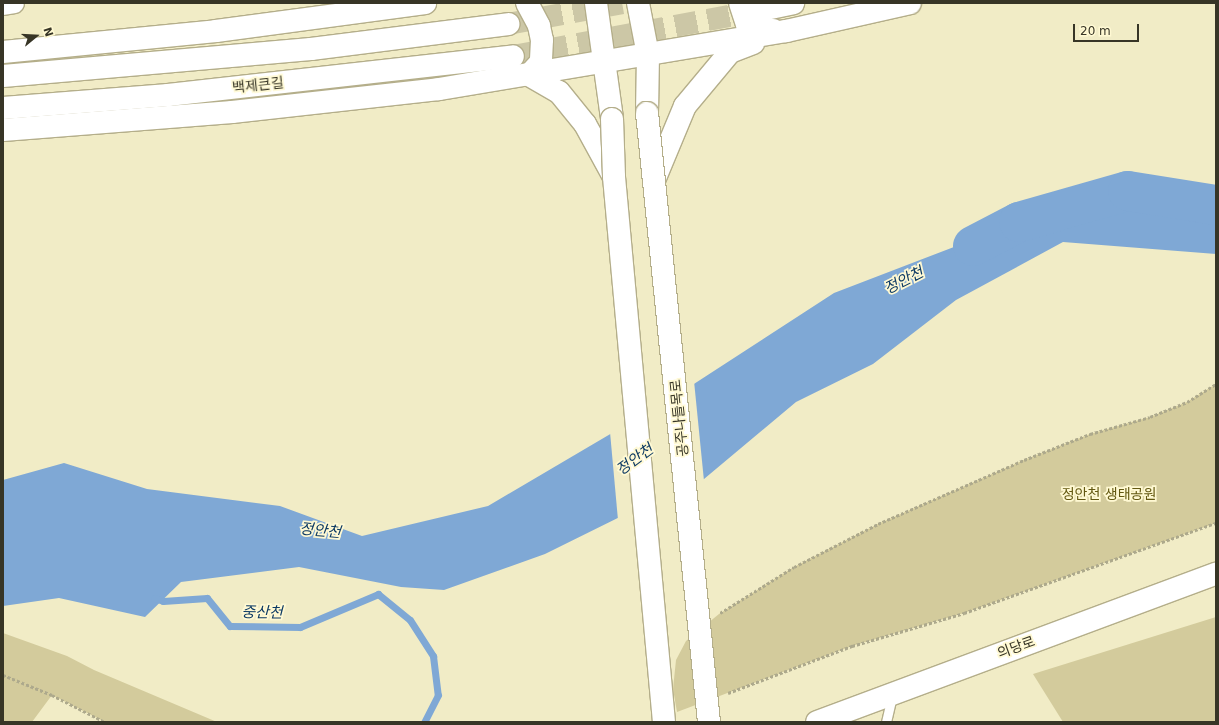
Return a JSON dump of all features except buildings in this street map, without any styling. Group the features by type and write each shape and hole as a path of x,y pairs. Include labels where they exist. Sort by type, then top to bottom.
{"main road":[{"path":"3,52 216,31 425,3"},
{"path":"527,3 539,26 542,40 540,62 529,75"},
{"path":"596,3 612,119 614,176 664,722"},
{"name":"공주나들목로","path":"638,3 648,55 647,113 655,178 709,722"},
{"path":"740,3 747,24 756,30 786,31"},
{"path":"761,10 793,3"},
{"path":"3,130 232,112 439,89 786,31 910,3"},
{"path":"3,76 311,49 508,24"},
{"path":"655,178 685,106 730,52 786,31"},
{"name":"백제큰길","path":"3,108 168,95 513,56"},
{"path":"529,75 559,92 585,124 614,176"},
{"name":"의당로","path":"817,722 1216,574"}],"street":[{"path":"3,5 14,3"}],"lane":[{"path":"886,722 892,694"}],"path":[{"path":"719,614 794,567 878,524 1024,460 1090,434 1150,417 1187,402 1216,384"},
{"path":"722,696 852,646 964,613 1216,523"},
{"path":"3,675 52,695 105,722"}],"green space":[{"name":"정안천 생태공원","path":"1216,384 1216,523 964,613 852,646 677,712 673,689 676,660 686,641 719,614 794,567 878,524 1024,460 1090,434 1150,417 1187,402"},
{"path":"1216,617 1216,722 1063,722 1033,674"},
{"path":"3,633 67,656 94,670 217,722 105,722 52,695 32,722 3,722"}],"water":[{"path":"1128,191 1216,203 1216,254 1063,242 956,300 873,364 796,402 704,479 640,507 545,554 444,590 401,587 299,567 181,582 145,617 59,598 3,606 3,480 64,463 147,489 280,506 362,536 488,506 680,393 834,293 1019,222"}],"pier":[{"path":"694,381 704,481 618,520 610,432"}],"waterway":[{"name":"정안천","path":"973,246 1019,222 1128,191 1216,205"},
{"name":"중산천","path":"154,598 163,601 207,598 230,626 300,627 378,594 410,620 433,656 438,695 424,722"}],"tunnel":[{"path":"508,24 622,3"},
{"path":"513,56 761,10"}]}
